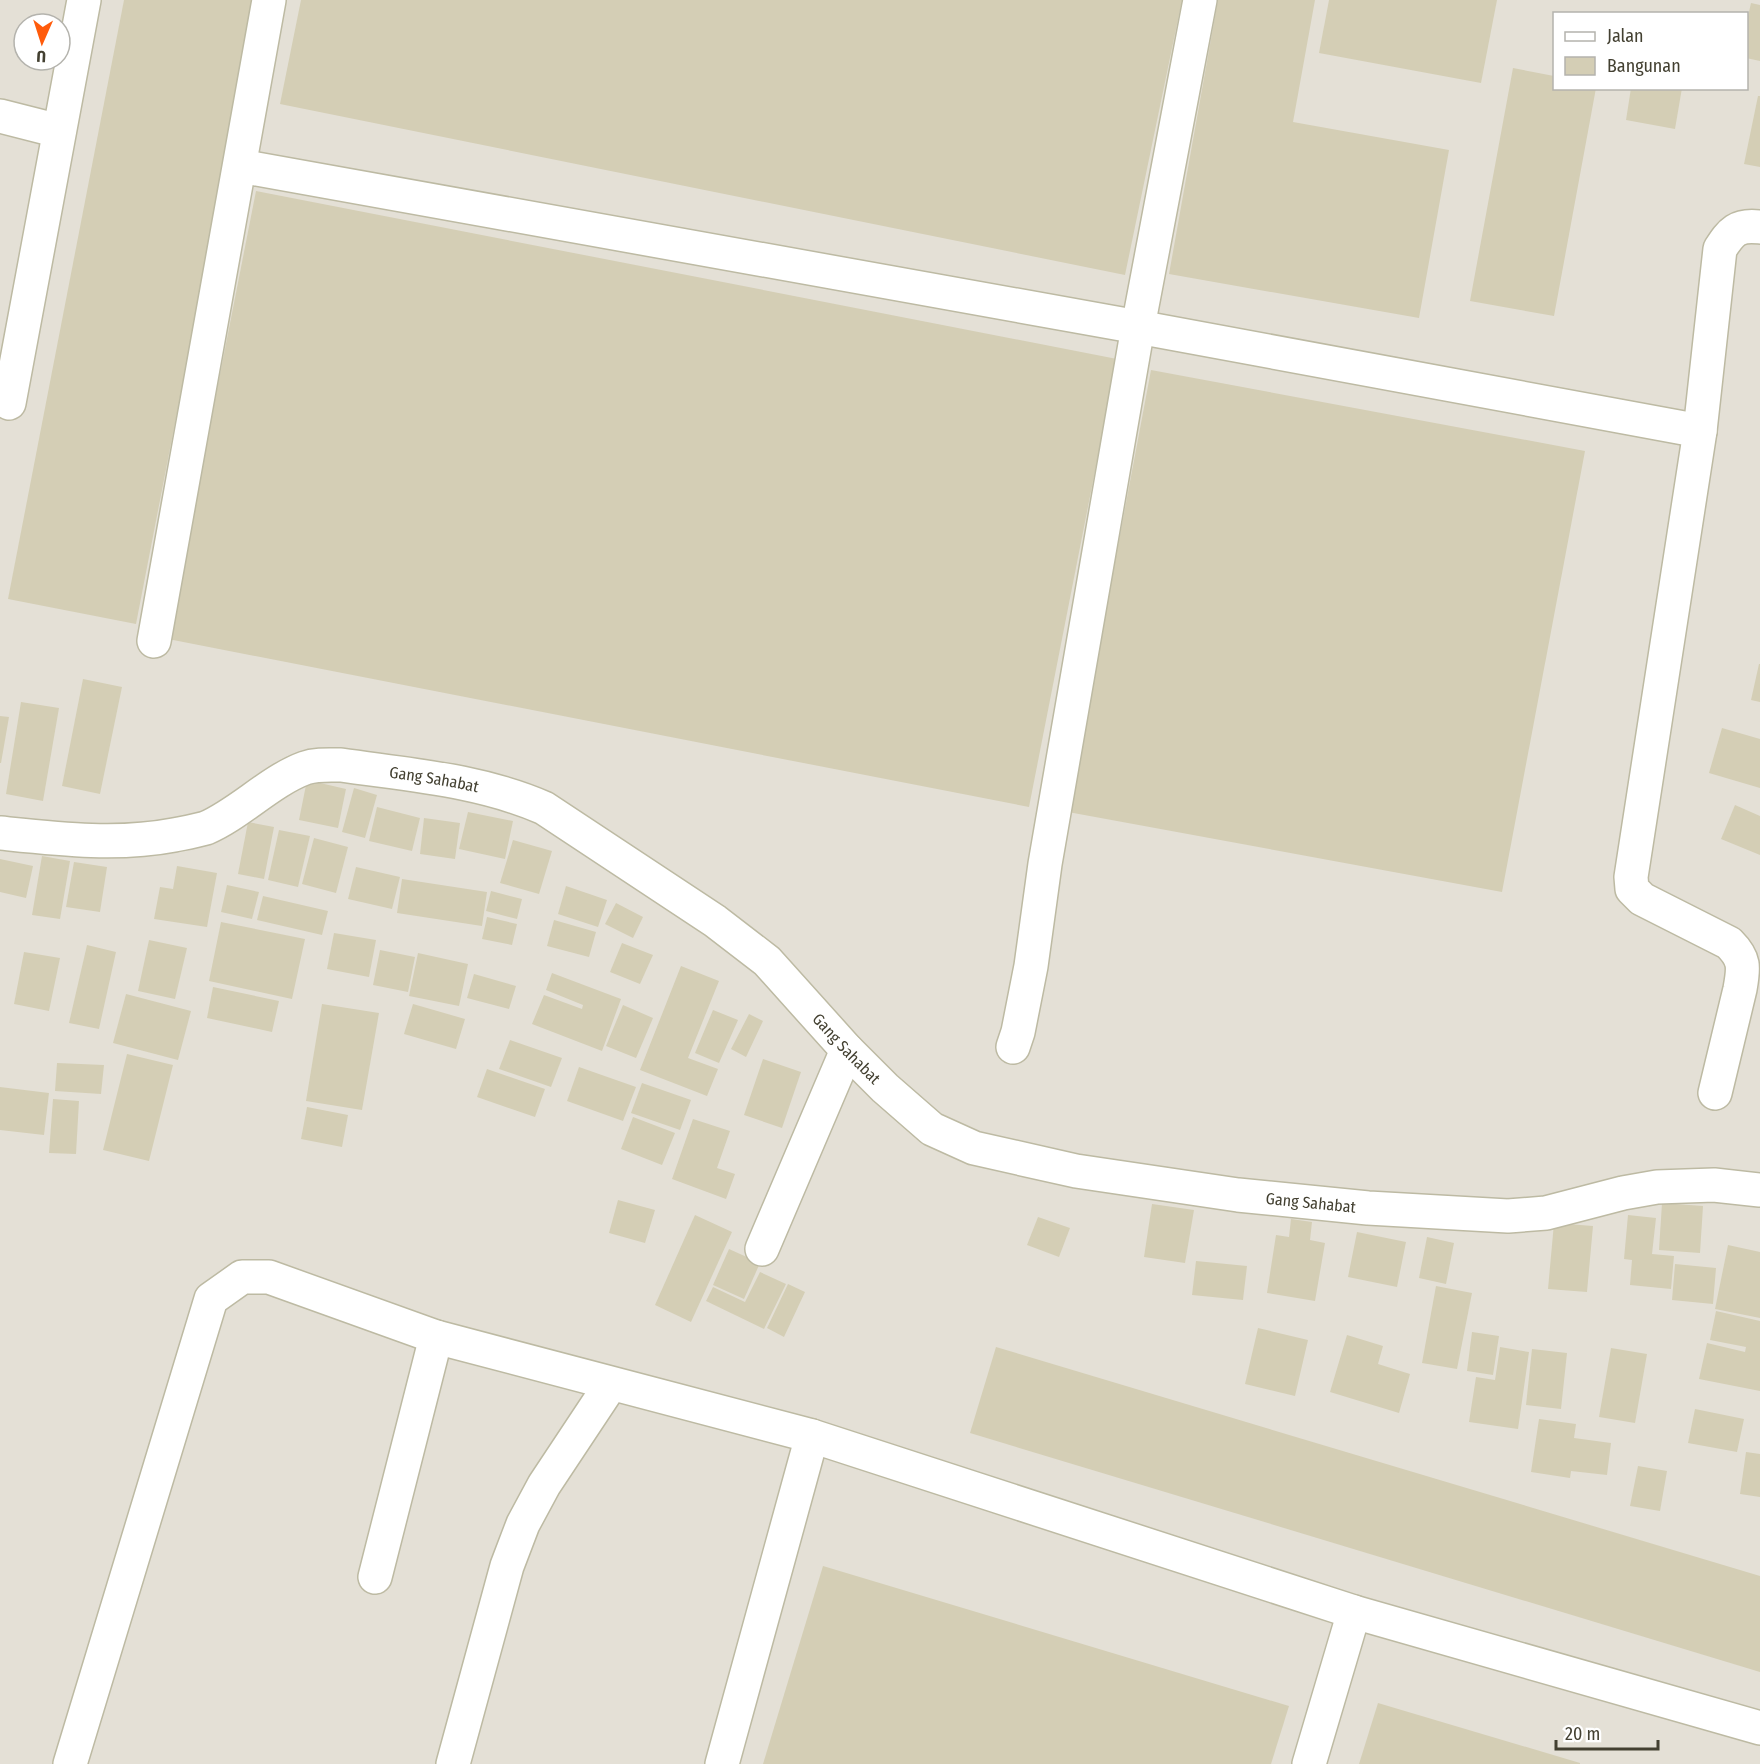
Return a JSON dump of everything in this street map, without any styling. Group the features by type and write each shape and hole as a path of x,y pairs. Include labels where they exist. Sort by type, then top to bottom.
{"street":[{"path":"9,403 84,0"},
{"path":"154,641 269,0"},
{"path":"1013,1047 1029,976 1047,852 1138,327 1200,0"},
{"path":"0,116 59,131"},
{"path":"240,166 1138,327 1700,431"},
{"path":"1715,1093 1743,973 1740,954 1729,943 1642,899 1632,889 1631,877 1700,431 1719,249 1731,232 1750,225 1760,227"},
{"name":"Gang Sahabat","path":"0,833 66,840 111,841 148,840 185,833 206,828 305,768 318,766 341,765 490,788 520,797 544,808 715,921 767,961 847,1050 885,1088 932,1129 974,1148 1099,1174 1238,1195 1368,1208 1508,1216 1546,1213 1657,1187 1755,1183"},
{"path":"762,1249 847,1050"},
{"path":"70,1764 211,1299 242,1277 269,1277 436,1336 812,1436 1354,1612 1760,1728"},
{"path":"375,1577 436,1336"},
{"path":"453,1764 507,1566 523,1524 543,1485 611,1384"},
{"path":"722,1764 812,1436"},
{"path":"1309,1764 1354,1612"}],"shaded area":[{"path":"0,0 1760,0 1760,1764 0,1764"}],"building":[{"path":"124,0 257,0 136,624 8,599"},
{"path":"301,0 1182,0 1125,275 280,104"},
{"path":"1218,0 1315,0 1293,122 1449,150 1419,318 1169,274"},
{"path":"1329,0 1497,0 1481,83 1319,53"},
{"path":"1751,3 1760,5 1760,61 1748,58 1748,16"},
{"path":"1513,68 1553,76 1553,90 1596,90 1554,316 1470,301"},
{"path":"1631,90 1682,90 1675,129 1626,120"},
{"path":"1758,96 1760,96 1760,167 1744,164"},
{"path":"256,191 1117,359 1029,807 168,639"},
{"path":"1151,370 1585,451 1502,892 1068,812"},
{"path":"1760,664 1760,702 1751,700"},
{"path":"83,679 122,687 100,794 62,786"},
{"path":"21,702 59,708 43,801 6,794"},
{"path":"0,716 9,717 1,763 0,763"},
{"path":"1722,728 1760,739 1760,788 1709,773"},
{"path":"307,780 346,789 338,828 299,820"},
{"path":"354,788 377,795 365,838 342,832"},
{"path":"1735,805 1760,816 1760,855 1721,839"},
{"path":"377,807 420,818 412,851 369,841"},
{"path":"468,812 513,821 505,859 459,849"},
{"path":"424,818 460,823 455,859 420,854"},
{"path":"248,822 274,827 264,879 238,874"},
{"path":"279,830 310,836 298,887 268,880"},
{"path":"314,838 348,847 336,893 302,884"},
{"path":"513,840 552,851 539,894 500,883"},
{"path":"42,856 70,861 60,919 32,915"},
{"path":"0,859 33,866 26,898 0,892"},
{"path":"74,862 107,867 100,912 66,907"},
{"path":"177,866 217,873 207,927 154,919 160,887 173,889"},
{"path":"356,867 400,877 392,909 348,899"},
{"path":"402,879 487,892 482,926 397,913"},
{"path":"227,885 259,892 252,919 221,912"},
{"path":"566,886 607,900 598,927 558,914"},
{"path":"491,891 522,899 517,919 486,911"},
{"path":"263,896 328,911 322,935 257,920"},
{"path":"616,903 643,917 633,938 605,924"},
{"path":"487,917 517,924 512,945 482,939"},
{"path":"554,920 596,932 589,957 547,946"},
{"path":"221,922 305,939 292,999 209,981"},
{"path":"334,933 376,940 369,977 327,969"},
{"path":"149,940 187,948 175,999 138,991"},
{"path":"622,943 653,955 640,984 610,972"},
{"path":"87,945 116,952 99,1029 69,1023"},
{"path":"380,950 415,957 408,992 373,985"},
{"path":"24,952 60,958 49,1011 14,1004"},
{"path":"418,953 468,964 459,1006 409,996"},
{"path":"681,966 719,981 688,1058 718,1069 707,1096 640,1070"},
{"path":"552,973 621,999 602,1051 532,1024 544,995 582,1009 583,1005 546,990"},
{"path":"474,974 516,986 509,1009 467,998"},
{"path":"213,987 279,1001 272,1032 207,1018"},
{"path":"126,994 191,1011 178,1060 113,1043"},
{"path":"322,1004 379,1013 362,1110 306,1101"},
{"path":"413,1004 465,1019 456,1049 404,1034"},
{"path":"623,1005 653,1018 636,1058 606,1046"},
{"path":"713,1010 738,1020 719,1063 695,1053"},
{"path":"749,1014 763,1021 746,1057 731,1049"},
{"path":"510,1040 562,1058 551,1087 499,1069"},
{"path":"127,1054 173,1065 149,1161 103,1150"},
{"path":"763,1059 801,1072 782,1128 744,1115"},
{"path":"57,1063 104,1065 101,1094 55,1091"},
{"path":"579,1067 636,1087 623,1121 567,1101"},
{"path":"487,1069 545,1089 535,1117 477,1097"},
{"path":"642,1083 691,1100 680,1130 631,1113"},
{"path":"0,1087 49,1093 44,1135 0,1130"},
{"path":"53,1099 79,1101 76,1154 49,1153"},
{"path":"307,1107 348,1115 342,1147 301,1139"},
{"path":"633,1117 675,1133 662,1165 621,1149"},
{"path":"693,1119 730,1131 717,1168 735,1174 726,1199 672,1179"},
{"path":"618,1200 655,1210 645,1243 609,1233"},
{"path":"1662,1203 1703,1206 1700,1253 1659,1250"},
{"path":"1152,1204 1194,1210 1185,1263 1144,1257"},
{"path":"695,1215 732,1232 691,1322 655,1305"},
{"path":"1628,1215 1656,1218 1652,1254 1674,1256 1671,1289 1630,1285 1632,1260 1624,1259"},
{"path":"1038,1217 1070,1228 1059,1257 1027,1245"},
{"path":"1291,1219 1312,1222 1310,1240 1325,1243 1315,1301 1267,1293 1276,1235 1289,1237"},
{"path":"1554,1223 1593,1226 1587,1292 1548,1289"},
{"path":"1357,1232 1406,1242 1397,1287 1348,1277"},
{"path":"1427,1237 1454,1243 1446,1284 1419,1278"},
{"path":"1728,1245 1760,1252 1760,1318 1715,1309"},
{"path":"729,1249 760,1263 744,1299 713,1285"},
{"path":"1196,1261 1247,1266 1243,1300 1192,1295"},
{"path":"1675,1264 1716,1268 1713,1304 1672,1300"},
{"path":"760,1272 786,1284 764,1329 706,1301 713,1287 745,1302"},
{"path":"788,1284 805,1292 784,1337 767,1328"},
{"path":"1436,1286 1472,1293 1457,1369 1422,1363"},
{"path":"1716,1311 1760,1321 1760,1391 1699,1379 1707,1343 1745,1352 1746,1347 1710,1340"},
{"path":"1258,1328 1308,1340 1295,1396 1245,1384"},
{"path":"1472,1332 1499,1336 1493,1375 1467,1371"},
{"path":"1347,1335 1383,1346 1378,1364 1410,1374 1399,1413 1330,1392"},
{"path":"996,1347 1760,1576 1760,1672 970,1433"},
{"path":"1500,1347 1529,1352 1518,1429 1469,1422 1476,1377 1495,1380"},
{"path":"1611,1348 1647,1354 1635,1423 1599,1417"},
{"path":"1532,1349 1567,1353 1561,1409 1526,1405"},
{"path":"1695,1409 1744,1419 1737,1452 1688,1443"},
{"path":"1539,1419 1576,1424 1574,1438 1611,1443 1607,1475 1571,1471 1570,1478 1531,1472"},
{"path":"1746,1452 1760,1454 1760,1497 1740,1494"},
{"path":"1638,1466 1667,1471 1660,1511 1630,1506"},
{"path":"823,1566 1289,1706 1271,1764 763,1764"},
{"path":"1378,1703 1580,1763 1580,1764 1359,1764"}]}
